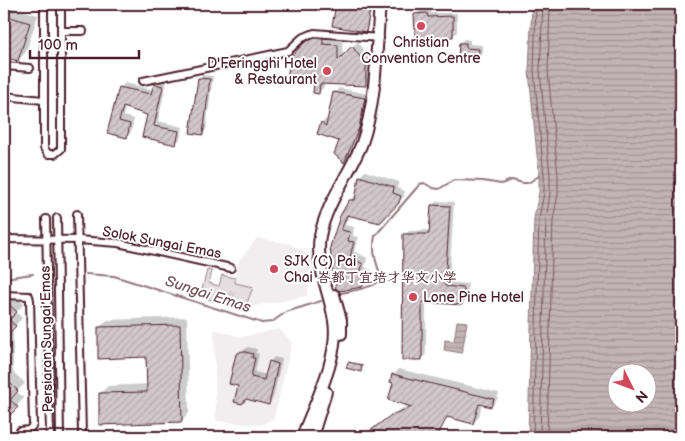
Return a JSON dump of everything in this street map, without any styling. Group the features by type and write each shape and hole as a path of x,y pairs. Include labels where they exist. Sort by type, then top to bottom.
{"main road":[{"path":"379,38 380,4"},
{"path":"295,437 306,435 332,356 335,336 334,322 321,252 320,235 324,221 348,176 362,140 370,112 384,4"}],"street":[{"path":"44,4 44,148 48,154 55,154 61,149 61,4"},
{"path":"61,31 83,31"},
{"path":"143,81 288,51 302,38 314,33 379,38"},
{"path":"4,66 30,68"},
{"path":"4,96 43,100"},
{"path":"77,214 82,435"},
{"name":"Persiaran Sungai Emas","path":"46,218 50,437"},
{"name":"Persiaran Sungai Emas","path":"57,218 60,437"},
{"name":"Solok Sungai Emas","path":"4,239 78,240 118,243 231,268"},
{"path":"4,295 24,294 29,296 30,300 33,426 29,430 20,431 20,437"}],"shaded area":[{"name":"SJK (C) Pai Chai 峇都丁宜培才华文小学","path":"257,238 290,244 313,256 307,296 245,308 252,287 234,283 238,262"},
{"path":"214,329 241,337 279,329 292,342 274,418 261,425 216,421"}],"green space":[{"path":"207,270 212,271 209,283 219,286 222,275 235,278 235,283 253,287 245,308 200,297"}],"water":[{"path":"532,4 681,4 681,437 528,437 534,218 539,192 529,71"},
{"path":"457,321 467,322 462,353 444,350 445,340 454,341"}],"building":[{"path":"336,4 371,4 366,32 332,26"},
{"path":"427,13 428,17 453,16 453,37 415,38 414,14"},
{"path":"4,15 30,23 18,61 4,57"},
{"name":"D'Feringghi Hotel & Restaurant","path":"315,38 323,39 323,44 338,45 338,60 352,46 366,65 366,86 320,84 319,94 313,93 314,80 287,77 291,57 305,42"},
{"path":"459,43 466,43 466,48 479,49 478,60 458,59"},
{"path":"198,78 210,79 203,135 190,133"},
{"path":"154,84 163,86 154,126 179,131 176,145 142,137 147,115 123,107 119,121 130,124 127,138 107,133 119,87 151,94"},
{"path":"333,92 365,98 359,128 344,163 334,154 339,141 317,134 321,122 326,126"},
{"path":"359,176 394,187 393,193 401,196 399,203 380,223 347,215 341,230 350,232 348,241 354,242 350,257 363,264 360,273 368,277 362,287 340,291 336,289 330,247 340,216 349,200 355,200"},
{"path":"431,205 450,206 445,286 464,288 462,305 422,302 422,360 402,360 403,234 429,234"},
{"path":"4,300 17,312 9,320 16,326 4,339"},
{"path":"180,325 182,422 99,425 99,393 147,392 146,357 98,359 98,327"},
{"path":"242,351 253,354 252,358 255,358 251,377 264,380 269,361 278,364 269,405 246,399 242,404 234,402 238,386 229,384 236,354"},
{"path":"348,362 362,365 361,372 346,368"},
{"path":"392,374 494,399 491,407 479,404 473,424 447,417 437,437 362,437 391,415 412,407 388,400 393,383 390,382"},
{"path":"4,377 18,391 10,400 18,407 4,421"}],"waterway":[{"name":"Sungai Emas","path":"341,293 361,289 379,281 380,275 374,250 375,236 420,184 424,183 439,189 454,180 501,184 512,180 528,183 539,176"},
{"name":"Sungai Emas","path":"4,278 33,274"},
{"name":"Sungai Emas","path":"86,274 114,276 262,323 272,322 286,312 321,301"}],"place":[{"name":"Christian Convention Centre","path":"421,26"},
{"name":"D'Feringghi Hotel & Restaurant","path":"327,71"},
{"name":"SJK (C) Pai Chai 峇都丁宜培才华文小学","path":"274,269"},
{"name":"Lone Pine Hotel","path":"413,297"}]}
